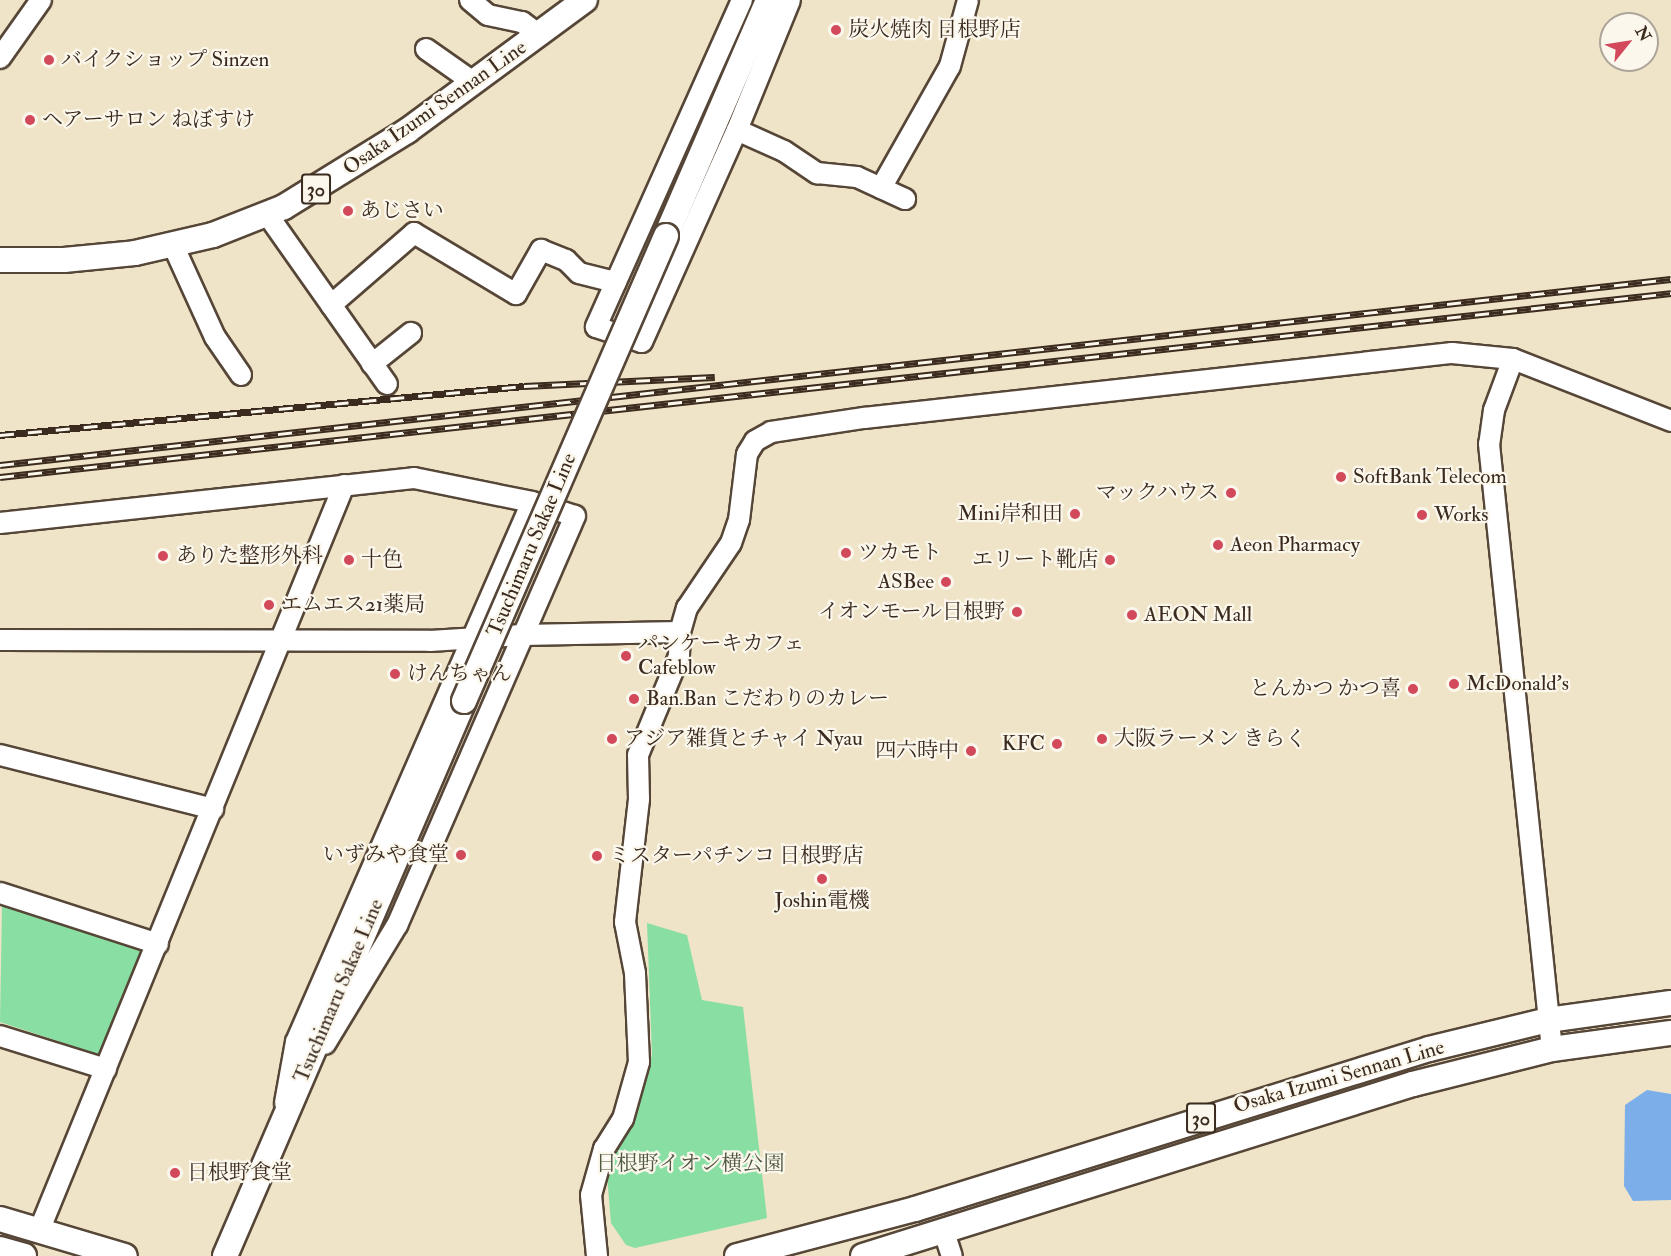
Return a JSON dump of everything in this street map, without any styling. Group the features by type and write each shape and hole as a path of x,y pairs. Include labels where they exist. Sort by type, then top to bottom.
{"main road":[{"name":"Osaka Izumi Sennan Line","path":"0,260 98,258 173,245 267,214 363,161 585,0"},
{"name":"Tsuchimaru Sakae Line","path":"225,1256 768,0"},
{"name":"Osaka Izumi Sennan Line","path":"737,1256 915,1209 1387,1061 1548,1020 1671,1003"},
{"name":"Osaka Izumi Sennan Line","path":"863,1256 886,1253 944,1232 1413,1084 1552,1049 1671,1033"},
{"path":"0,1219 125,1256"},
{"path":"0,1249 24,1256"}],"street":[{"path":"0,58 41,0"},
{"path":"470,0 488,15 522,22 538,34"},
{"path":"742,0 596,327 642,342 737,130 790,0"},
{"path":"880,188 950,66 968,0"},
{"path":"426,49 473,82"},
{"path":"737,130 784,151 817,173 857,177 905,199"},
{"path":"267,214 387,384"},
{"path":"331,305 414,233 516,294 541,250 566,260 579,273 616,282"},
{"path":"173,245 215,337 241,375"},
{"path":"372,364 411,333"},
{"path":"597,1256 591,1195 604,1149 623,1119 639,1062 635,973 625,922 639,800 638,755 680,656 680,632 687,608 731,543 739,520 747,454 755,441 771,432 1452,353 1513,359 1671,421"},
{"path":"1513,359 1494,410 1489,444 1552,1049"},
{"path":"0,524 414,478 532,502 575,516 397,925 301,1080"},
{"path":"39,1231 344,485"},
{"path":"282,1122 296,1042 532,502"},
{"path":"0,640 282,641 680,632"},
{"path":"0,755 213,809"},
{"path":"0,893 158,944"},
{"path":"0,1036 106,1069"},
{"path":"944,1232 952,1256"}],"green space":[{"path":"2,906 144,950 100,1055 0,1022"},
{"name":"日根野イオン横公園","path":"647,923 687,935 702,1000 743,1007 767,1218 635,1248 626,1245 611,1223 606,1164 633,1124 652,1055"}],"water":[{"path":"1647,1090 1671,1094 1671,1200 1633,1201 1624,1186 1625,1105"}],"railway":[{"path":"0,465 1671,279"},
{"path":"0,477 1671,293"},
{"path":"0,435 524,386 715,377"}],"place":[{"name":"炭火焼肉 日根野店","path":"836,30"},
{"name":"バイクショップ Sinzen","path":"49,60"},
{"name":"ヘアーサロン ねぼすけ","path":"30,120"},
{"name":"あじさい","path":"348,211"},
{"name":"SoftBank Telecom","path":"1341,477"},
{"name":"マックハウス","path":"1231,493"},
{"name":"Mini岸和田","path":"1075,514"},
{"name":"Works","path":"1422,515"},
{"name":"Aeon Pharmacy","path":"1218,545"},
{"name":"ツカモト","path":"846,553"},
{"name":"ありた整形外科","path":"163,556"},
{"name":"十色","path":"349,560"},
{"name":"エリート靴店","path":"1110,560"},
{"name":"ASBee","path":"946,582"},
{"name":"エムエス21薬局","path":"269,605"},
{"name":"イオンモール日根野","path":"1017,612"},
{"name":"AEON Mall","path":"1132,615"},
{"name":"パンケーキカフェ Cafeblow","path":"626,656"},
{"name":"けんちゃん","path":"395,674"},
{"name":"McDonald's","path":"1454,684"},
{"name":"とんかつ かつ喜","path":"1413,689"},
{"name":"Ban.Ban こだわりのカレー","path":"634,699"},
{"name":"アジア雑貨とチャイ Nyau","path":"612,739"},
{"name":"大阪ラーメン きらく","path":"1102,739"},
{"name":"KFC","path":"1057,744"},
{"name":"四六時中","path":"971,751"},
{"name":"いずみや食堂","path":"461,855"},
{"name":"ミスターパチンコ 日根野店","path":"597,856"},
{"name":"Joshin電機","path":"822,879"},
{"name":"日根野食堂","path":"175,1173"}]}
